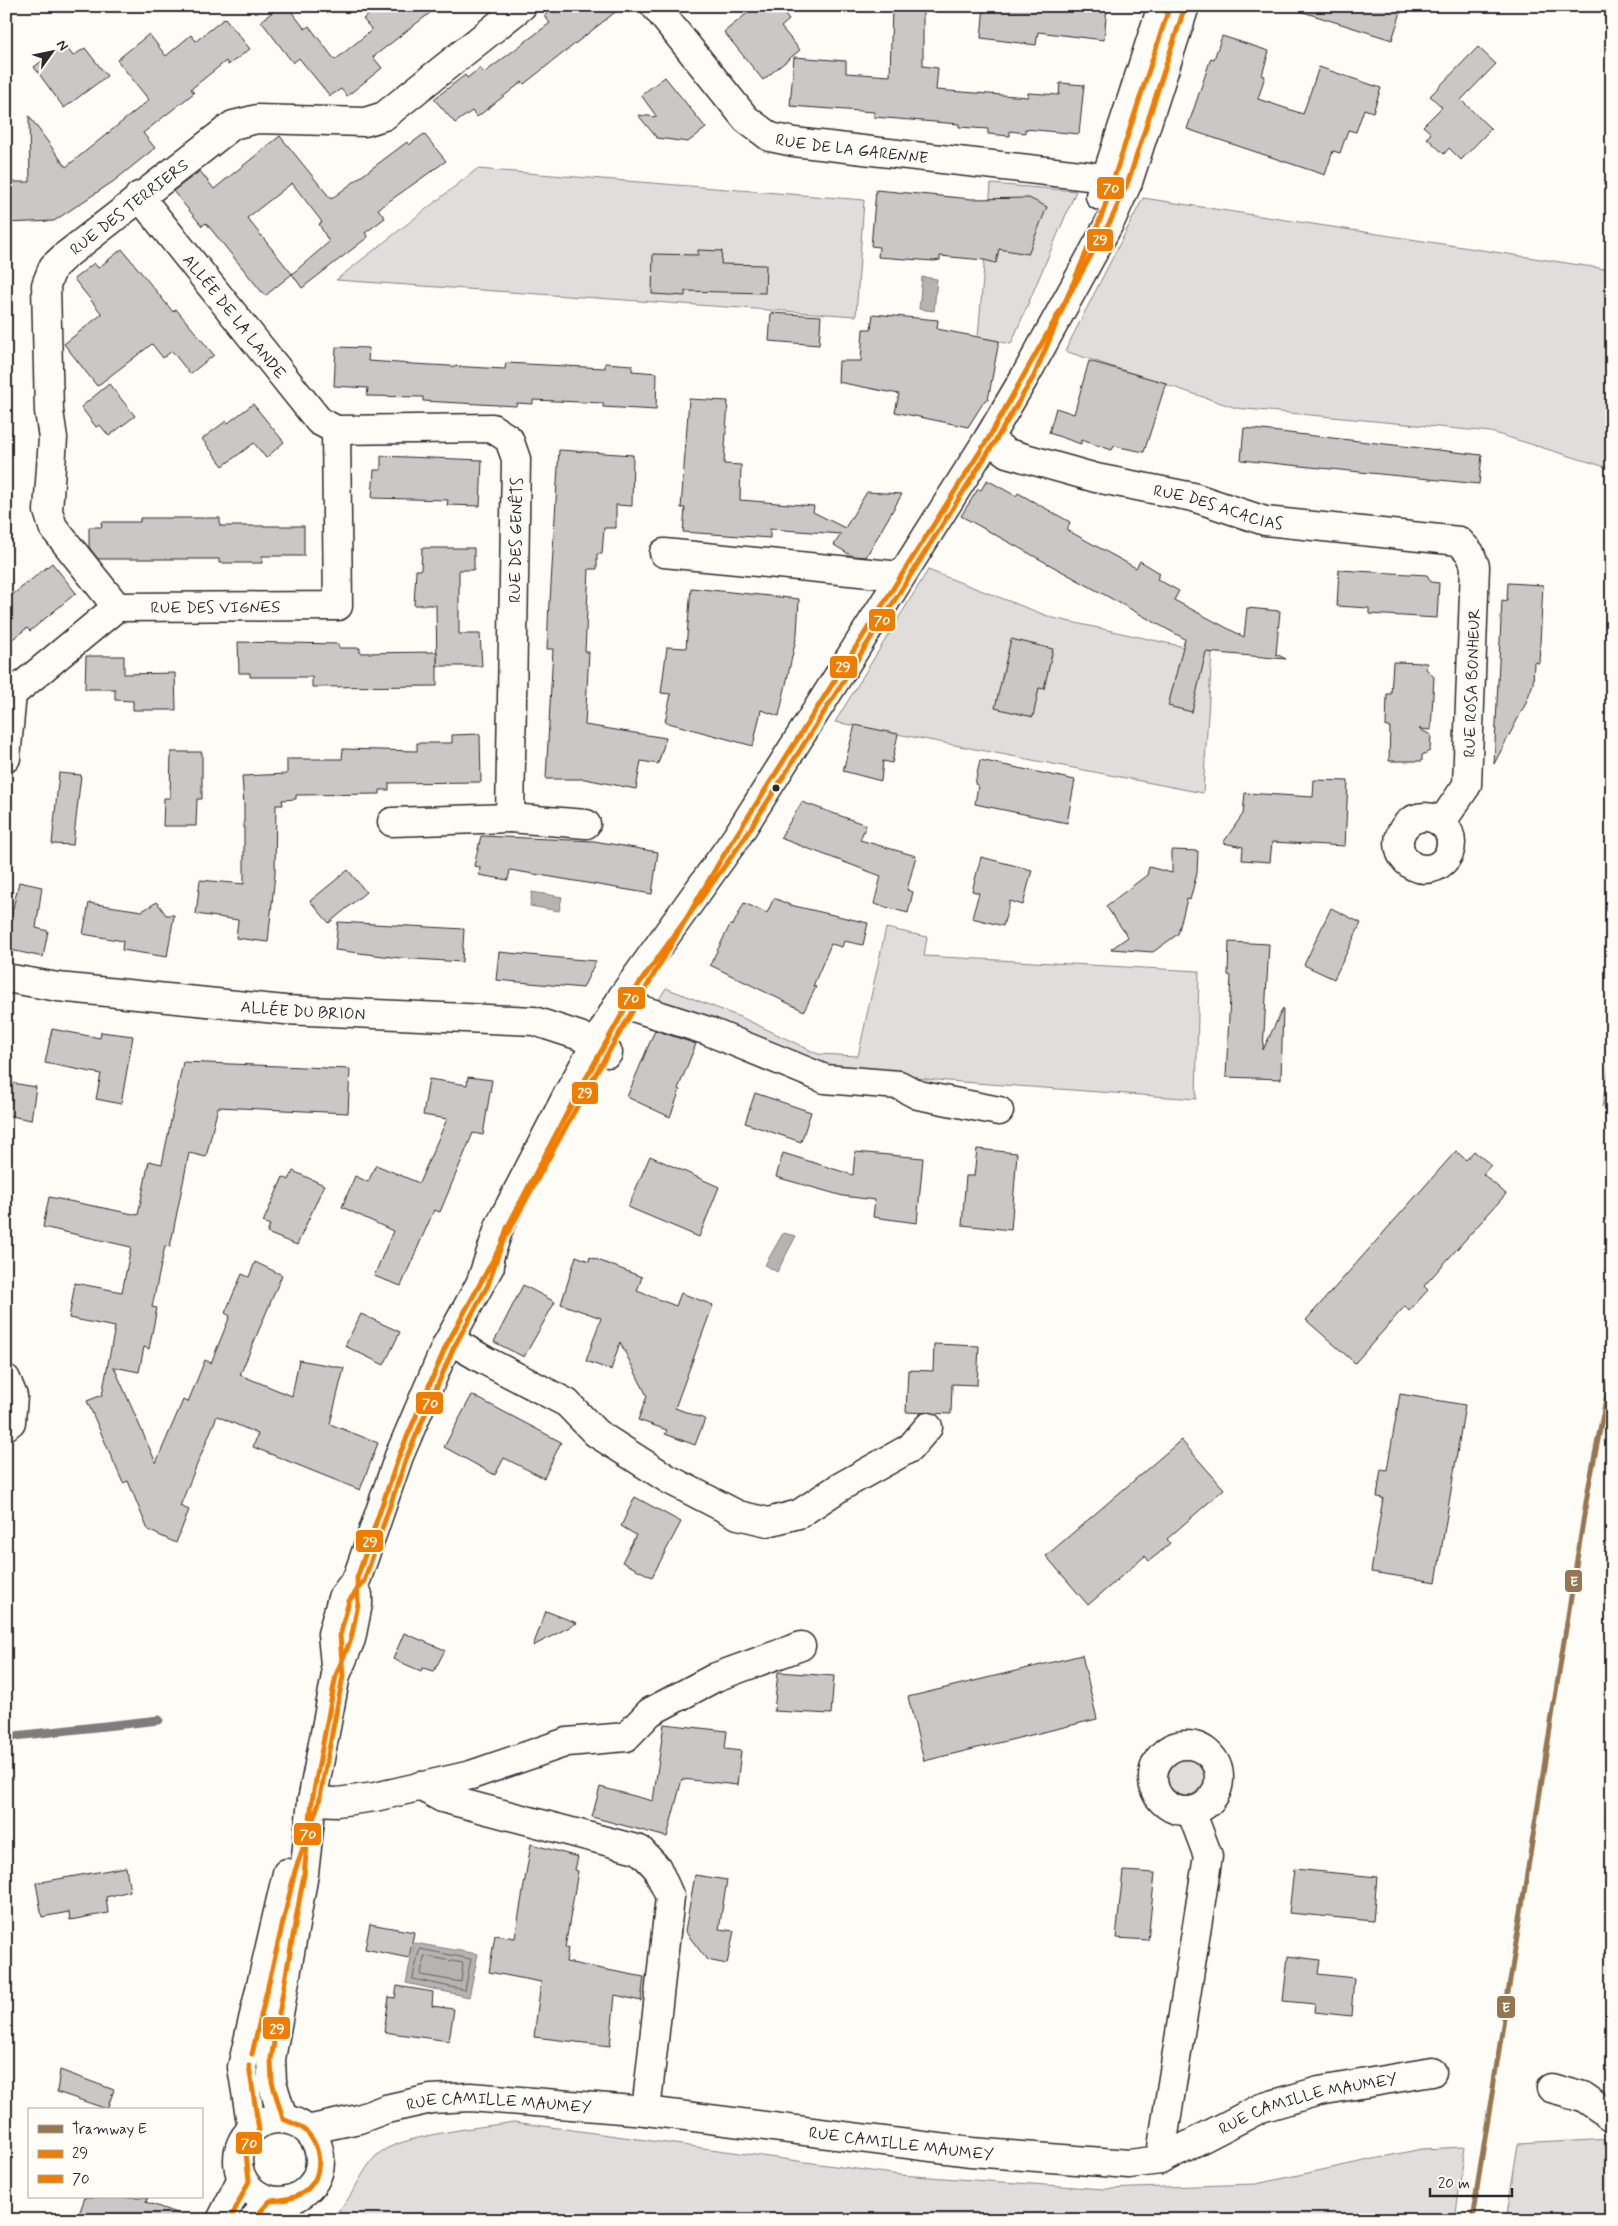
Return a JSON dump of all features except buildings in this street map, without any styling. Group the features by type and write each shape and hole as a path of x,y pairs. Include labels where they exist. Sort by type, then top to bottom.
{"street":[{"name":"RUE DES TERRIERS","path":"117,607 53,527 48,511 53,438 48,411 46,285 53,267 140,196 233,125 257,119 365,122 384,116 522,6"},
{"name":"RUE DE LA GARENNE","path":"655,6 746,119 770,137 794,142 1117,180"},
{"path":"1117,180 1162,6"},
{"path":"602,1050 636,1008 720,861 988,439 1027,373 1095,212 1117,180 1185,6"},
{"name":"ALLÉE DE LA LANDE","path":"140,196 319,421 336,430"},
{"name":"RUE DES GENÊTS","path":"336,430 492,428 509,440 516,459 510,818"},
{"name":"RUE DES VIGNES","path":"117,607 338,606 336,430"},
{"name":"RUE DES ACACIAS","path":"988,439 1007,453 1096,478 1193,497 1265,521 1459,541"},
{"name":"RUE ROSA BONHEUR","path":"1441,823 1467,785 1475,566 1470,552 1459,541"},
{"path":"664,553 901,576"},
{"path":"6,758 12,694 117,607"},
{"path":"392,822 510,818 586,824"},
{"path":"303,2134 270,2120 252,2129 242,2142 238,2154 242,2178 249,2188 259,2196 262,2210 296,2198 308,2190 320,2167 303,2134 272,2082 271,2059 304,1874 312,1801 336,1675 332,1634 342,1598 357,1578 399,1456 450,1340 481,1282 500,1224 602,1050 633,980 720,861"},
{"name":"ALLÉE DU BRION","path":"6,978 58,988 285,1010 534,1021 580,1036 602,1050"},
{"path":"636,1008 708,1031 825,1079 899,1085 918,1096 1000,1111"},
{"path":"450,1340 567,1403 596,1433 668,1479 738,1515 768,1522 799,1514 840,1487 910,1448 928,1427"},
{"path":"6,1379 14,1396 11,1422 6,1426"},
{"path":"312,1801 337,1802 471,1775 567,1742 626,1737 650,1712 716,1678 801,1646"},
{"path":"420,1786 442,1798 640,1850 657,1868 670,1897 646,2111"},
{"path":"252,2129 242,2067 288,1869 312,1801"},
{"path":"1160,2160 1208,1856 1191,1811"},
{"name":"RUE CAMILLE MAUMEY","path":"303,2134 359,2119 386,2109 431,2099 470,2097 646,2111 971,2152 1129,2164 1160,2160 1261,2108 1318,2091 1432,2072"},
{"path":"1552,2088 1583,2097 1612,2117"},
{"path":"221,2220 242,2178"}],"shaded area":[{"path":"477,169 864,200 856,316 336,280"},
{"path":"991,184 1076,191 1011,344 978,337"},
{"path":"1143,198 1612,270 1612,469 1491,432 1236,408 1065,351"},
{"path":"928,570 1053,618 1212,653 1203,793 835,722"},
{"path":"886,928 927,937 924,956 1199,971 1196,1099 948,1081 815,1069 658,1001 666,988 745,1019 818,1054 858,1056"},
{"path":"1612,1048 1612,1087 1602,1107"},
{"path":"1185,1755 1198,1759 1204,1765 1208,1778 1204,1791 1198,1797 1185,1801 1172,1797 1166,1791 1162,1778 1166,1765 1172,1759"},
{"path":"1612,1782 1612,2116 1609,2117 1605,1816"},
{"path":"514,2122 900,2175 1104,2189 1256,2184 1421,2149 1465,2147 1455,2220 325,2220 341,2208 370,2163 377,2155 388,2148 422,2137"},
{"path":"1612,2139 1612,2220 1506,2220 1518,2144"}],"water":[{"path":"922,277 937,279 934,311 919,309"},
{"path":"532,892 562,897 559,911 530,906"},
{"path":"783,1233 796,1236 777,1272 765,1265"},
{"path":"414,1943 478,1954 469,1997 406,1983"}],"waterway":[{"path":"6,1737 159,1720"}],"tram line":[{"name":"E","path":"1472,2220 1588,1490 1612,1369"}],"transit line":[{"name":"29","path":"253,2220 270,2201 292,2198 304,2192 316,2177 318,2168 317,2150 308,2133 301,2127 283,2119 272,2082 271,2059 304,1874 312,1801 336,1675 351,1639 358,1604 357,1578 399,1456 446,1346 580,1101 720,861 988,439 1111,220 1128,182 1185,6"},
{"name":"70","path":"252,2054 295,1871 319,1802 343,1676 340,1635 349,1601 364,1581 406,1459 453,1349 488,1285 507,1228 576,1096 639,984 742,842 994,443 1034,376 1102,215 1169,8"},
{"name":"70","path":"230,2220 249,2181 246,2153 249,2143 259,2130 249,2066"}]}
